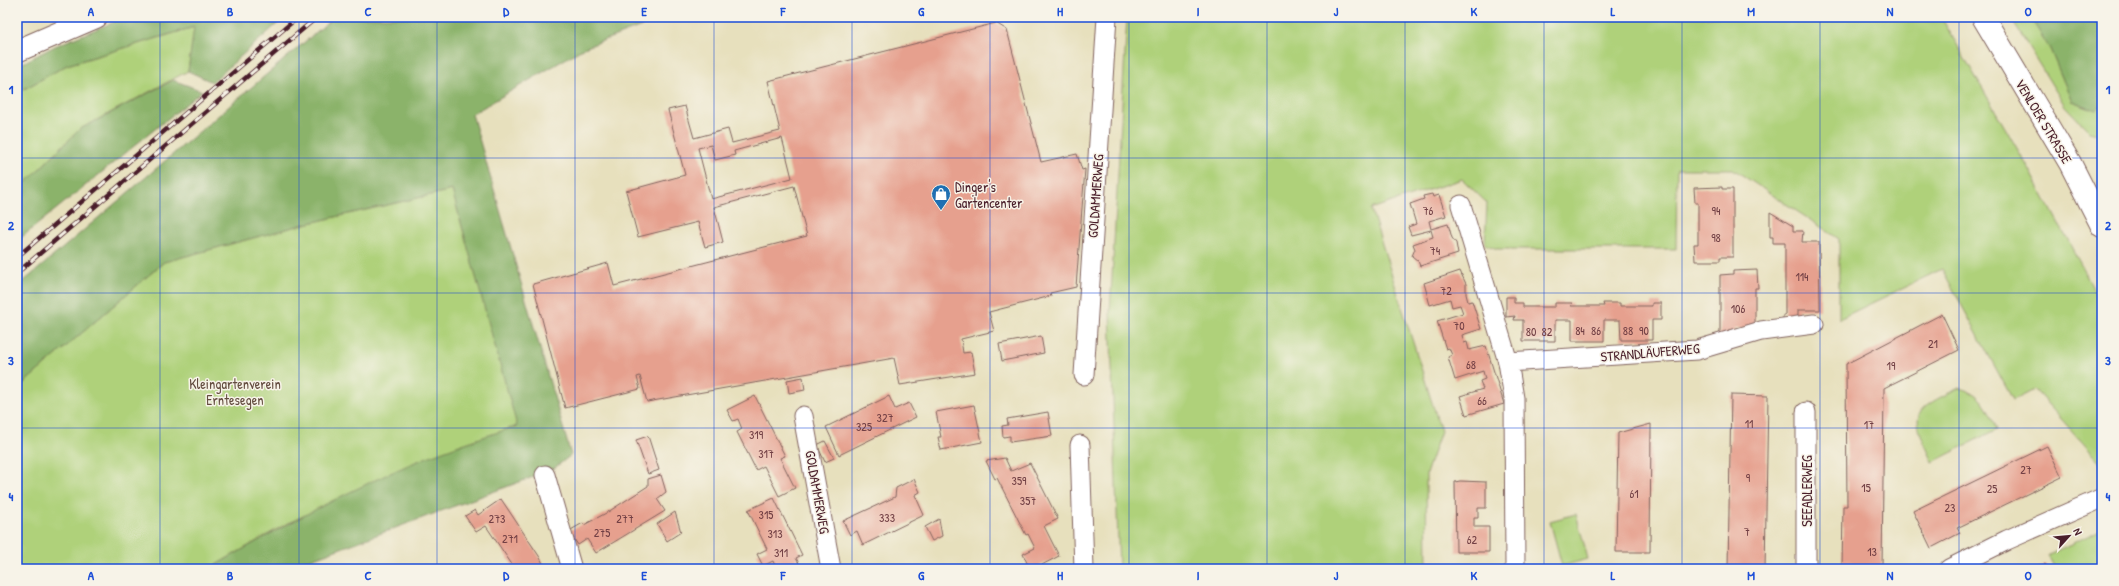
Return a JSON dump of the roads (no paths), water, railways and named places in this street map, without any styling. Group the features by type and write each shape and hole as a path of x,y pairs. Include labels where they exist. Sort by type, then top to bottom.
{"main road":[{"path":"17,51 96,17"},
{"name":"VENLOER STRASSE","path":"1983,17 2070,163 2102,226"}],"street":[{"name":"GOLDAMMERWEG","path":"1084,375 1108,17"},
{"path":"1461,205 1508,362 1514,398 1515,569"},
{"name":"STRANDLÄUFERWEG","path":"1508,362 1697,350 1761,331 1814,324"},
{"name":"SEEADLERWEG","path":"1806,412 1806,569"},
{"name":"GOLDAMMERWEG","path":"803,416 832,569"},
{"path":"1080,445 1084,569"},
{"path":"545,475 572,569"},
{"path":"1949,569 2007,540 2102,498"}],"railway":[{"path":"17,257 298,17"},
{"path":"17,273 317,17"}],"place":[{"name":"Dinger's Gartencenter","path":"941,211"}],"park label":[{"name":"Kleingartenverein Erntesegen","path":"235,392"}]}
